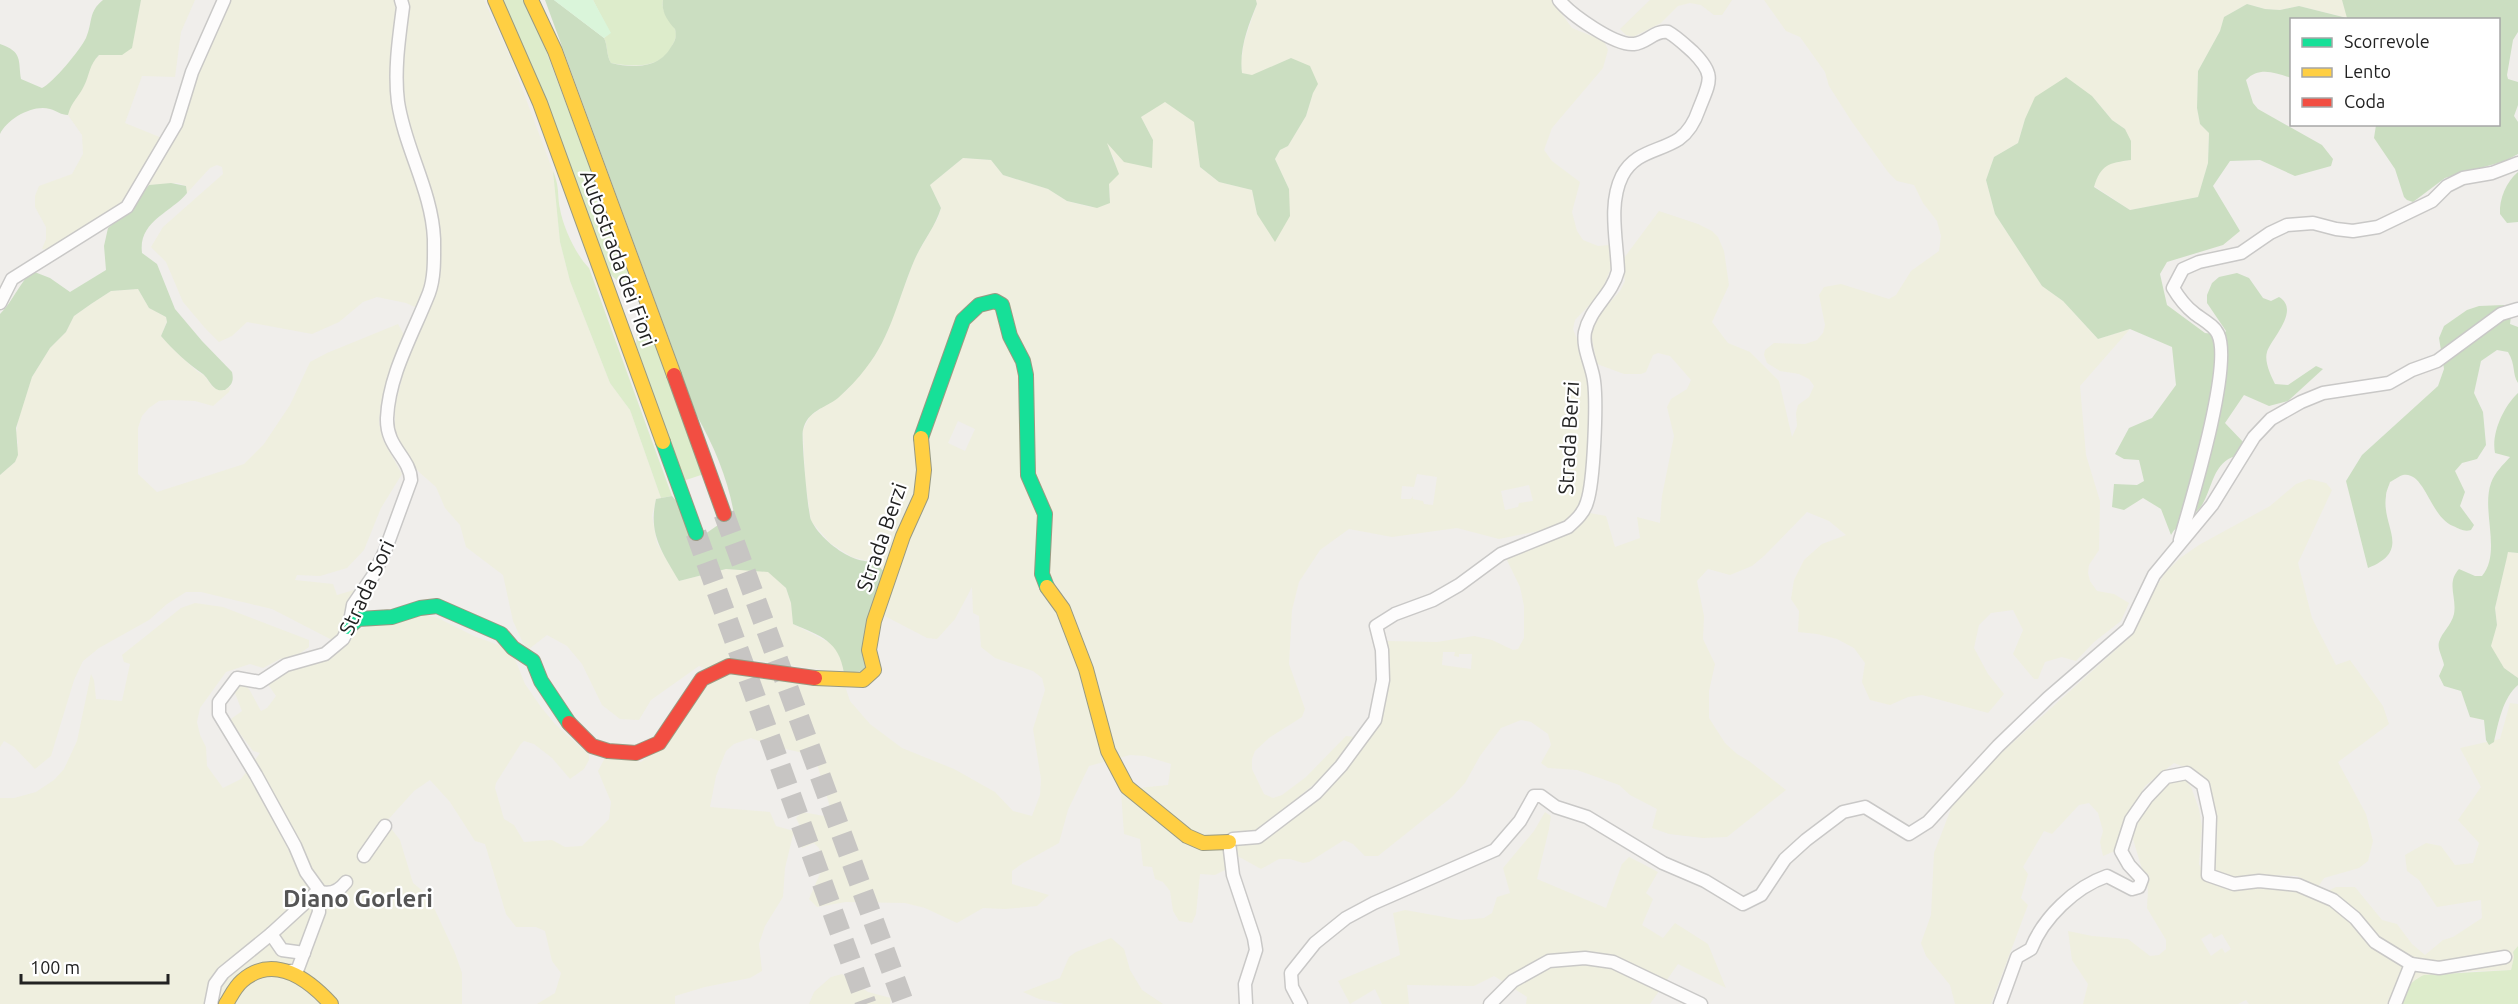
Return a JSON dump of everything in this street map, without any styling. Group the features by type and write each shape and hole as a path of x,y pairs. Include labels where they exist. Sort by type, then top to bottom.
{"main road":[{"name":"Autostrada dei Fiori","path":"495,0 540,104 696,533"},
{"name":"Autostrada dei Fiori","path":"531,0 555,51 605,183 724,514"},
{"name":"Strada Berzi","path":"349,627 358,619 392,617 420,608 436,606 501,634 513,648 533,661 541,681 573,730 592,746 608,751 636,753 660,743 702,680 729,666 817,678 863,680 874,670 869,650 874,621 903,536 921,496 924,470 921,436 963,320 979,305 995,302 1002,306 1010,336 1023,361 1026,375 1028,475 1045,514 1042,574 1045,584 1063,609 1086,669 1108,751 1127,787 1187,836 1203,843 1229,842"},
{"path":"226,1004 243,980 275,968 290,971 304,979 331,1004"}],"street":[{"path":"0,303 12,279 127,207 176,124 192,72 224,0"},
{"name":"Strada Sori","path":"318,891 256,775 219,714 219,702 237,678 260,682 286,665 325,654 343,639 349,627 353,605 373,576 385,551 411,480 411,472 389,436 387,418 401,359 429,292 433,275 434,237 424,182 408,141 398,102 397,66 403,7 401,0"},
{"name":"Strada Berzi","path":"1229,842 1233,839 1258,837 1316,793 1341,766 1375,720 1383,680 1382,650 1377,626 1395,614 1433,600 1459,585 1501,554 1568,527 1576,520 1586,504 1592,458 1594,385 1584,337 1588,320 1612,288 1618,271 1615,209 1618,185 1623,174 1638,157 1674,142 1688,131 1694,122 1709,80 1706,65 1668,32 1655,33 1640,42 1627,44 1592,28 1558,0"},
{"path":"2179,544 2214,409 2222,353 2216,330 2191,311 2179,299 2173,288 2183,269 2199,262 2241,253 2270,233 2287,225 2313,223 2353,231 2378,227 2432,201 2447,186 2463,177 2492,173 2518,163"},
{"path":"1301,1004 1292,987 1291,974 1315,943 1346,918 1374,903 1495,850 1520,821 1534,796 1542,796 1556,807 1587,817 1663,863 1706,881 1743,904 1761,895 1785,859 1806,840 1843,813 1865,807 1909,834 1928,822 1998,746 2048,698 2128,629 2154,575 2212,505 2254,437 2271,419 2323,393 2389,383 2412,370 2437,361 2501,314 2518,309"},
{"path":"2000,1004 2017,957 2031,950 2036,937 2049,917 2096,880 2107,876 2132,889 2139,887 2142,879 2129,865 2121,851 2131,820 2166,777 2187,772 2203,785 2210,817 2208,875 2234,884 2259,881 2298,885 2333,900 2355,918 2375,942 2411,964 2439,968 2505,957"},
{"path":"364,856 385,826"},
{"path":"1229,842 1233,875 1256,950 1245,984 1246,1004"},
{"path":"318,891 331,893 346,882"},
{"path":"211,1004 215,984 223,973 271,934 318,891"},
{"path":"290,971 297,971 320,908 318,891"},
{"path":"271,934 282,950 304,953"},
{"path":"1490,1004 1513,981 1549,961 1586,958 1612,962 1701,1004"},
{"path":"2395,1004 2411,964"}],"green space":[{"path":"103,0 141,0 132,48 122,55 99,55 93,62 84,86 68,115 50,109 36,109 14,118 0,134 0,44 13,50 18,57 21,79 42,88 59,73 78,50 86,38 95,9"},
{"path":"141,0 195,0 181,32 175,77 142,76 125,123 162,138 125,200 115,210 47,250 42,249 46,239 46,227 35,207 35,196 39,186 72,174 83,154 82,135 68,115 70,104 84,86 91,64 99,55 122,55 136,22"},
{"path":"230,0 484,0 511,59 553,171 560,242 570,281 610,383 630,410 661,498 656,499 652,516 657,543 679,581 726,569 768,571 786,588 791,603 793,624 832,644 841,657 844,673 748,659 709,670 699,666 651,700 639,720 620,719 602,705 582,664 567,646 547,635 529,649 523,643 513,621 503,575 466,547 460,525 445,508 436,487 419,472 404,453 395,432 395,405 406,363 426,312 406,303 377,297 363,302 339,322 312,334 247,322 232,336 219,342 205,328 183,302 166,262 151,247 163,227 223,174 222,167 217,165 210,168 187,193 186,186 178,183 149,185 177,130 198,70"},
{"path":"502,0 524,0 539,32 628,269 625,288 610,274"},
{"path":"545,0 554,0 604,38 611,63 636,66 660,59 675,41 675,29 664,12 663,0 1256,0 1257,4 1243,46 1242,73 1252,75 1291,58 1310,66 1318,84 1306,116 1288,146 1280,150 1275,159 1289,189 1290,216 1275,242 1257,214 1252,190 1219,182 1200,167 1194,122 1165,102 1141,117 1153,140 1152,168 1124,162 1107,143 1119,174 1109,184 1110,203 1097,208 1067,201 1048,189 1003,175 991,160 963,158 930,185 941,208 914,261 882,343 856,380 838,398 813,414 805,423 803,430 808,504 814,526 828,542 839,550 851,557 877,565 886,574 866,671 844,673 838,654 827,641 793,624 791,603 786,588 768,572 726,569 679,581 662,552 655,533 656,499 672,496 705,534 734,514 720,463 697,416"},
{"path":"554,0 593,0 611,33 604,38"},
{"path":"593,0 663,0 664,10 676,34 671,48 660,60 644,65 611,63 604,38 610,33"},
{"path":"1256,0 1552,0 1572,28 1604,41 1608,50 1603,68 1552,128 1544,150 1552,161 1580,182 1572,212 1577,231 1583,240 1598,246 1609,245 1613,263 1601,293 1575,320 1573,329 1587,363 1590,394 1591,432 1585,484 1578,507 1567,521 1544,530 1499,539 1457,528 1392,537 1349,529 1320,550 1299,582 1292,610 1289,664 1305,709 1302,717 1269,738 1255,751 1252,769 1264,794 1273,798 1282,795 1306,777 1346,736 1356,737 1332,769 1258,831 1229,833 1223,839 1227,869 1215,875 1200,874 1196,914 1192,923 1179,921 1173,911 1170,891 1163,882 1155,879 1152,867 1143,866 1140,839 1124,834 1121,792 1168,785 1171,764 1145,756 1130,755 1089,766 1068,810 1059,843 1012,871 1012,884 1049,895 1037,906 1005,909 983,908 957,923 925,908 905,903 846,902 817,907 809,899 822,869 822,858 819,848 814,843 802,848 800,826 796,818 802,812 824,816 830,807 817,764 809,756 799,752 751,738 734,744 726,751 716,776 710,807 770,812 776,826 794,831 785,868 783,897 765,926 759,944 762,971 750,978 675,996 675,1004 537,1004 555,993 561,973 552,961 545,931 536,927 516,927 506,914 485,844 475,841 450,802 430,780 414,791 386,822 400,840 413,883 424,892 435,910 455,953 462,973 462,1004 0,1004 0,798 14,798 36,792 54,780 64,769 77,741 91,674 96,699 122,701 130,664 124,662 122,655 181,608 195,603 223,607 309,640 309,647 299,654 280,659 263,668 250,664 226,672 200,708 197,722 206,747 207,766 223,788 241,779 260,753 253,751 232,723 231,719 242,711 233,688 242,683 249,689 261,711 267,708 276,696 267,683 287,670 334,654 355,632 371,624 420,614 438,618 474,636 504,647 515,659 525,684 541,707 555,724 589,755 584,769 570,779 552,758 534,744 524,741 520,745 495,788 504,819 514,825 524,842 552,840 565,847 582,846 609,819 611,802 598,771 607,754 641,762 656,750 704,683 730,672 844,683 850,701 870,724 902,748 954,769 995,792 1013,811 1032,816 1040,795 1041,779 1033,729 1045,690 1042,678 1033,671 995,658 981,647 979,616 973,613 972,587 955,619 937,639 927,638 879,613 891,580 877,563 852,557 830,543 811,521 805,479 803,430 810,416 846,391 874,357 886,335 915,258 938,218 941,208 930,185 963,158 991,160 1003,175 1048,189 1067,201 1091,207 1110,198 1109,184 1115,160 1107,147 1107,140 1153,140 1141,117 1164,101 1195,122 1200,167 1219,182 1252,190 1257,214 1289,189 1275,159 1280,150 1288,146 1306,116 1313,93 1291,58 1252,76 1242,73 1244,42 1257,4","holes":["958,421 975,429 965,451 948,443","1417,474 1437,477 1433,505 1424,504 1423,501 1413,499 1413,496 1411,499 1401,499 1402,486 1414,487","1529,485 1533,501 1519,503 1518,507 1505,510 1501,491"]},
{"path":"1650,0 1732,0 1722,15 1714,15 1701,5 1690,3 1678,6 1661,23 1633,37 1626,35 1620,29"},
{"path":"1764,0 2342,0 2348,18 2299,6 2280,10 2247,4 2224,17 2220,31 2198,71 2197,108 2200,124 2209,133 2208,163 2198,197 2130,210 2094,186 2099,172 2111,162 2131,160 2125,129 2112,120 2092,96 2025,119 2018,143 1994,157 1986,180 1995,214 2042,286 2063,301 2098,339 2130,329 2080,386 2086,455 2100,501 2099,550 2089,565 2088,573 2097,591 2114,594 2129,603 2121,621 2094,642 2076,661 2062,657 2045,662 2038,679 2034,679 2013,654 2023,630 2013,610 1991,613 1979,625 1974,648 1988,674 2004,694 1988,713 1922,695 1908,697 1890,705 1870,700 1862,682 1865,663 1854,648 1837,639 1798,632 1799,611 1791,599 1794,580 1804,560 1822,544 1846,535 1829,521 1807,512 1752,566 1730,575 1708,569 1697,581 1704,616 1703,639 1715,664 1709,691 1709,718 1725,743 1786,790 1727,837 1703,838 1669,834 1652,828 1657,809 1630,795 1619,785 1577,770 1548,768 1541,763 1551,745 1548,734 1531,722 1521,720 1501,728 1480,756 1465,783 1452,797 1378,856 1365,856 1353,844 1344,840 1309,862 1279,859 1261,869 1234,854 1235,842 1262,841 1379,720 1386,679 1386,641 1437,642 1474,636 1492,640 1513,650 1518,649 1524,638 1524,606 1520,587 1506,558 1575,526 1590,513 1606,516 1615,547 1640,538 1637,517 1660,523 1662,496 1674,436 1667,407 1671,399 1687,389 1691,380 1670,356 1658,353 1653,355 1646,372 1641,374 1624,374 1597,364 1591,335 1593,321 1620,291 1625,281 1621,262 1659,211 1698,224 1718,237 1724,251 1729,285 1712,322 1728,343 1750,352 1779,381 1792,437 1797,426 1798,405 1809,397 1814,386 1809,379 1799,374 1780,371 1767,363 1765,350 1774,343 1805,344 1817,340 1823,333 1825,325 1819,295 1824,287 1841,284 1889,299 1896,295 1911,271 1939,251 1941,236 1937,221 1923,203 1914,185 1897,181 1888,172 1852,122 1829,86 1825,72 1800,37 1786,31","holes":["1443,652 1455,652 1454,656 1459,657 1459,654 1472,654 1471,669 1442,665"]},
{"path":"2342,0 2518,0 2518,32 2513,40 2507,75 2508,79 2518,82 2518,105 2514,116 2518,122 2518,154 2505,161 2445,178 2413,202 2407,200 2395,169 2374,138 2376,126 2500,126 2500,18 2347,18"},
{"path":"2247,4 2280,10 2299,6 2347,18 2290,18 2290,78 2262,72 2246,80 2253,103 2258,109 2322,145 2333,159 2331,166 2295,176 2260,160 2230,161 2213,186 2240,231 2223,245 2167,262 2160,274 2167,305 2205,333 2223,335 2226,331 2207,303 2207,295 2212,283 2219,277 2237,273 2249,278 2263,298 2271,301 2279,297 2287,309 2283,324 2266,356 2268,369 2275,384 2288,385 2316,366 2323,369 2288,401 2269,406 2244,395 2225,423 2245,444 2236,456 2228,459 2218,469 2199,510 2177,527 2171,535 2161,509 2143,498 2124,510 2112,507 2114,484 2137,485 2144,481 2139,460 2124,459 2115,454 2129,428 2152,418 2176,385 2172,347 2130,329 2098,339 2063,301 2042,286 1995,214 1986,180 1994,157 2018,143 2035,97 2066,77 2092,96 2112,120 2125,129 2131,141 2131,160 2107,166 2103,169 2094,187 2130,210 2198,197 2208,163 2209,133 2200,124 2197,108 2198,71 2220,31 2224,17"},
{"path":"553,171 564,224 575,248 589,268 672,496 661,498 630,410 610,383 570,281 560,242"},
{"path":"2518,172 2518,222 2507,223 2500,214 2501,203 2504,191"},
{"path":"171,183 186,186 187,193 150,225 142,242 142,253 157,264 175,309 232,372 231,384 225,390 216,389 161,336 167,322 166,317 149,308 138,289 111,291 74,316 66,332 50,348 32,377 16,428 18,455 15,462 0,475 0,314 32,271 50,278 70,292 106,270 104,246 108,228 123,216 149,185"},
{"path":"138,289 149,308 166,317 167,321 161,336 176,352 204,375 213,387 225,390 231,386 229,392 213,406 195,401 159,401 142,416 138,428 138,474 157,492 244,464 264,444 290,405 310,362 398,324 403,333 403,341 381,405 379,422 383,440 402,474 381,508 364,550 347,568 320,576 297,575 295,580 333,584 337,595 354,590 345,622 336,642 272,609 201,592 186,592 167,604 149,620 99,648 83,661 74,680 51,756 35,769 14,747 4,741 0,747 0,475 15,462 18,420 32,377 50,348 66,332 74,316 91,304 111,291"},
{"path":"2504,305 2511,316 2510,324 2518,327 2518,383 2508,352 2497,350 2481,361 2474,393 2483,412 2486,445 2477,459 2462,463 2455,471 2465,492 2460,506 2474,525 2471,530 2464,530 2445,521 2417,480 2403,475 2390,482 2386,494 2387,518 2392,537 2389,554 2368,568 2346,481 2362,455 2438,386 2444,369 2439,338 2444,326 2467,310 2479,306"},
{"path":"638,324 654,338 704,474 683,481 636,344"},
{"path":"2518,393 2518,553 2508,552 2495,608 2497,625 2491,646 2504,668 2518,678 2518,685 2508,696 2499,719 2494,742 2489,745 2486,740 2484,720 2470,717 2461,691 2444,686 2439,676 2444,665 2439,645 2440,638 2454,614 2452,585 2455,574 2459,569 2475,576 2482,576 2488,566 2491,543 2488,506 2491,483 2499,469 2510,457 2495,453 2495,437 2504,412"},
{"path":"2309,479 2326,483 2332,490 2298,563 2312,618 2336,665 2350,660 2383,706 2389,724 2338,762 2366,814 2373,841 2368,861 2359,868 2324,878 2318,887 2297,876 2265,875 2228,878 2214,870 2215,809 2208,785 2189,769 2174,763 2145,786 2133,807 2115,851 2103,856 2100,842 2103,831 2098,813 2089,803 2079,805 2052,834 2044,831 2023,867 2028,874 2021,898 2028,905 1991,1004 1955,1004 1950,985 1926,956 1921,943 1931,915 1934,853 1952,806 1988,765 2130,637 2165,573 2180,558 2270,506 2296,484"},
{"path":"2508,552 2518,553 2518,678 2504,668 2490,646 2497,625 2495,608"},
{"path":"2510,703 2518,704 2518,946 2513,952 2511,970 2449,972 2417,978 2405,989 2402,1004 2249,1004 2246,1000 2238,1004 2083,1004 2088,984 2072,960 2068,931 2128,939 2150,956 2159,955 2166,949 2166,940 2147,908 2148,889 2132,836 2144,811 2161,789 2176,779 2185,780 2191,787 2199,809 2202,827 2199,864 2207,881 2218,886 2296,890 2318,896 2336,887 2355,887 2382,920 2397,924 2412,944 2425,955 2443,940 2453,937 2482,918 2481,900 2437,907 2419,880 2407,871 2405,855 2426,843 2441,846 2455,865 2473,863 2479,843 2458,820 2481,787 2460,748 2500,739","holes":["2211,933 2214,938 2222,934 2231,949 2225,953 2222,948 2211,956 2201,939"]},
{"path":"1545,812 1551,816 1537,879 1606,908 1622,864 1629,857 1658,872 1646,893 1653,899 1642,925 1663,938 1675,923 1708,944 1726,988 1678,964 1650,1004 1526,1004 1527,997 1494,976 1474,986 1407,985 1409,1004 1382,1004 1375,989 1350,1004 1338,981 1400,955 1393,913 1405,910 1461,920 1484,918 1492,913 1497,897 1510,893 1503,868 1534,831"},
{"path":"1111,938 1124,949 1130,970 1142,990 1163,1004 1064,1004 1039,999 1023,992 1060,978 1069,957"},
{"path":"2518,946 2518,1004 2402,1004 2408,987 2424,975 2511,970 2513,952"},
{"path":"842,974 868,992 891,998 890,1004 809,1004 814,992 831,977"}],"tunnel":[{"path":"724,514 904,1004"},
{"path":"696,533 866,1004"}],"traffic: fast":[{"path":"921,438 963,320 979,305 995,301 1002,305 1010,336 1023,361 1026,375 1028,475 1045,514 1042,574 1047,587"},
{"path":"663,442 696,533"},
{"path":"349,627 358,619 392,617 420,608 437,606 501,634 513,648 533,661 541,681 569,723"}],"traffic: slow":[{"path":"495,0 540,103 663,442"},
{"path":"531,0 555,51 674,375"},
{"path":"815,678 863,680 874,670 869,650 874,621 903,536 921,496 924,470 921,438"},
{"path":"1047,587 1063,609 1086,669 1108,751 1127,787 1187,836 1203,843 1229,842"},
{"path":"226,1004 242,981 266,969 290,973 302,979 331,1004"}],"traffic: jam":[{"path":"674,375 724,514"},
{"path":"569,723 592,746 608,751 636,753 659,743 702,679 729,666 815,678"}],"district":[{"name":"Diano Gorleri","path":"358,898"}]}
